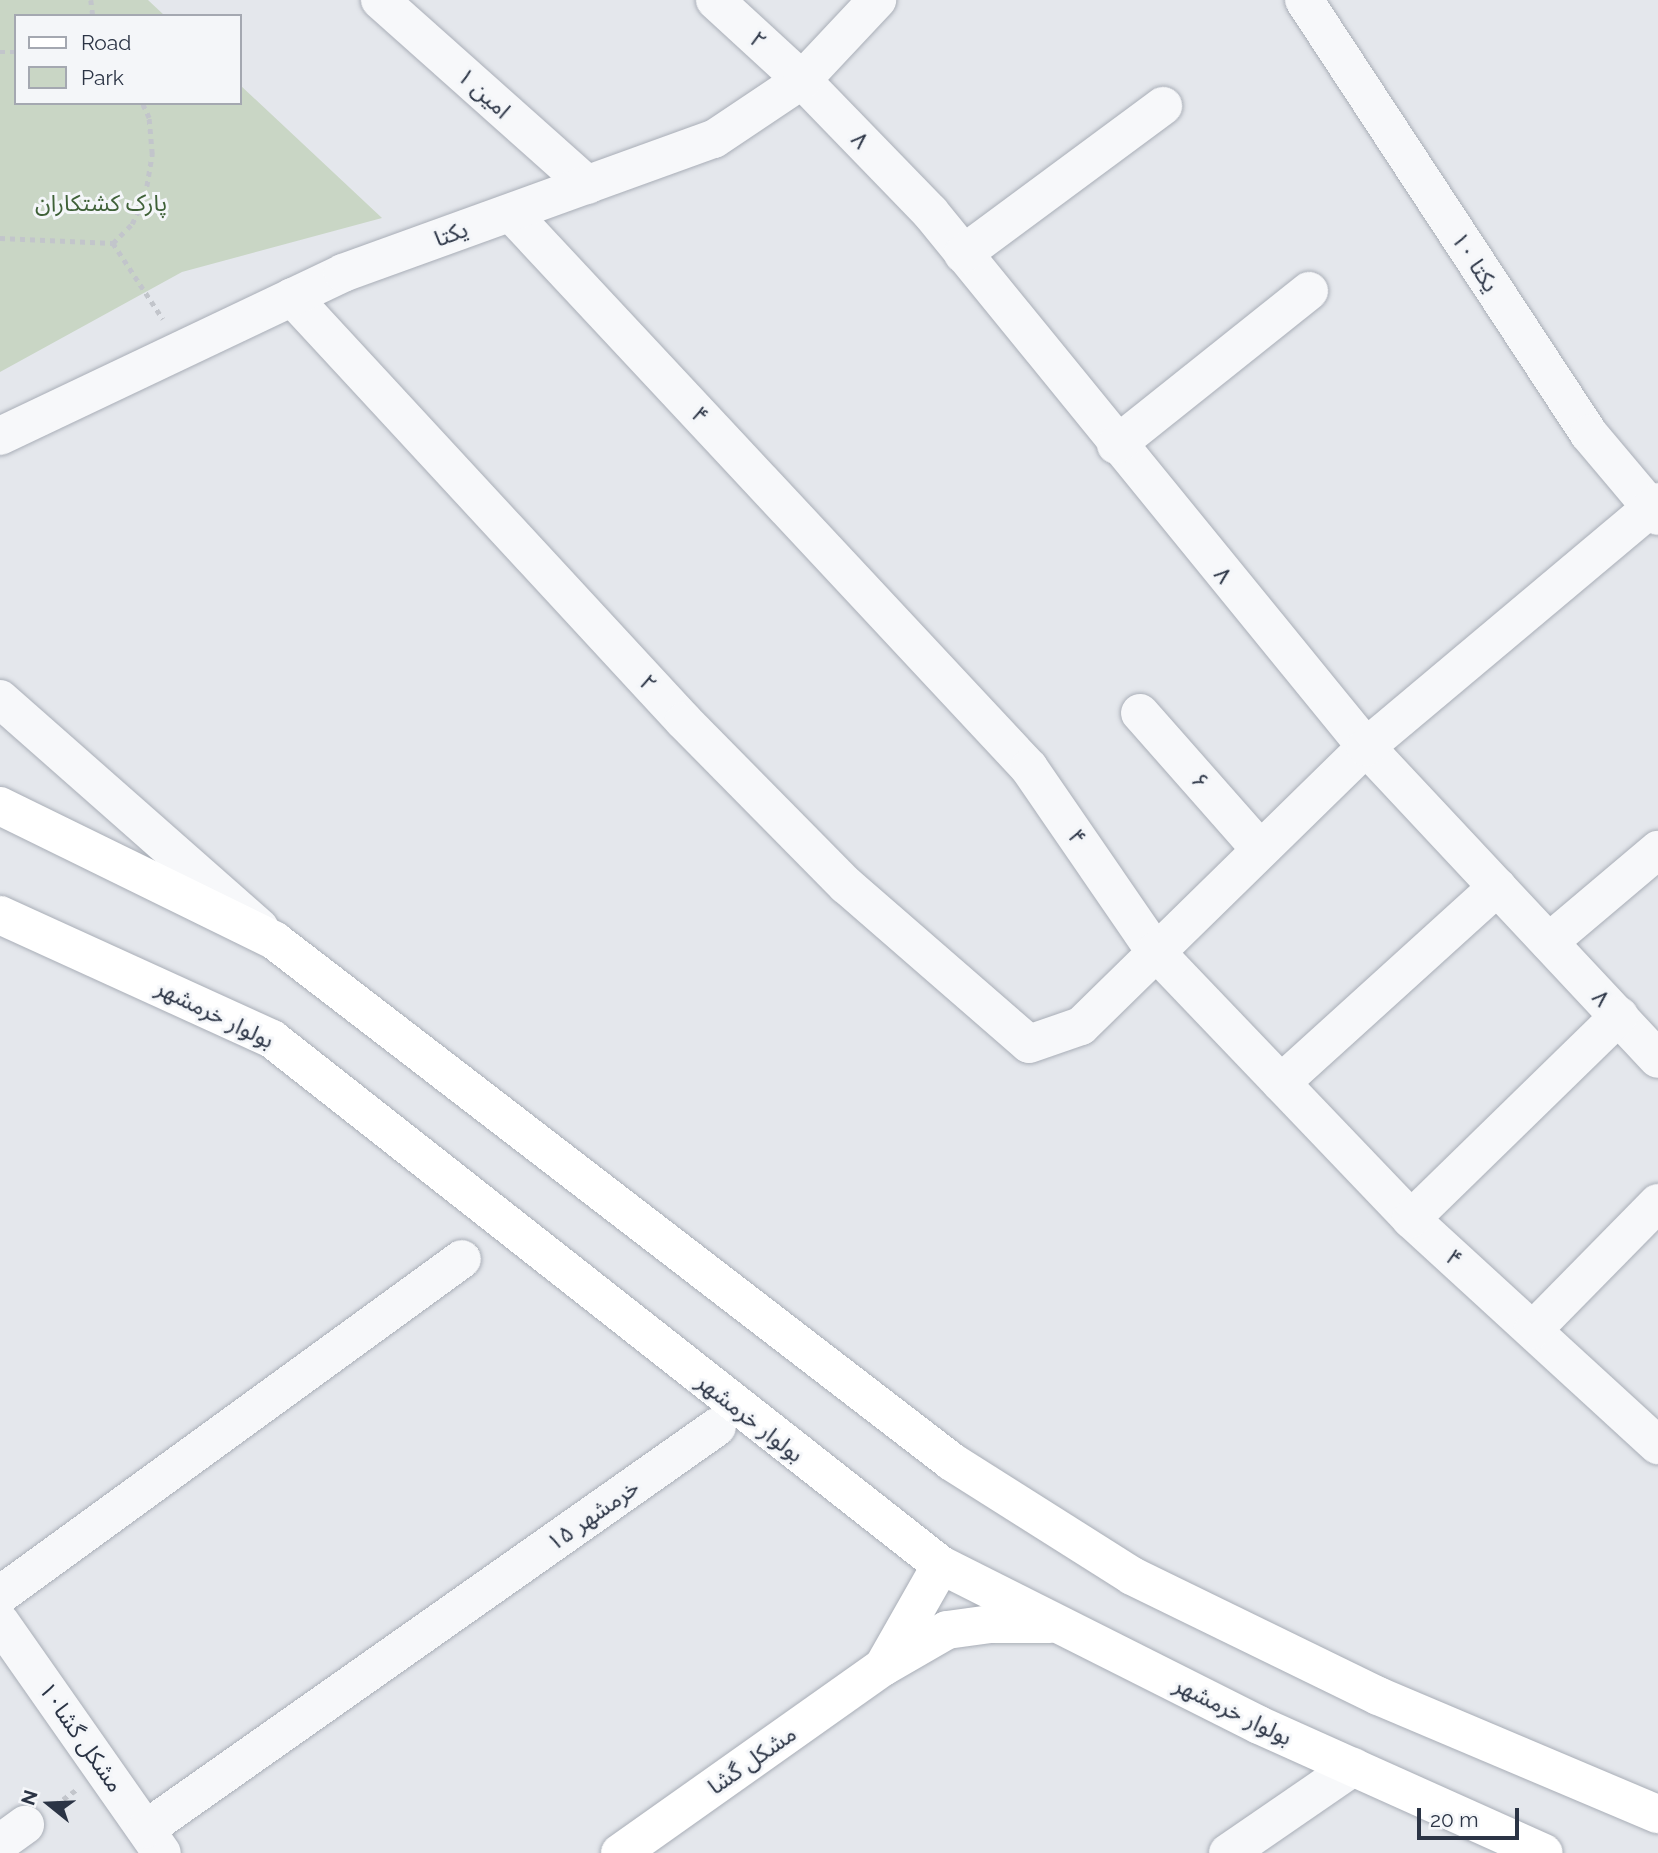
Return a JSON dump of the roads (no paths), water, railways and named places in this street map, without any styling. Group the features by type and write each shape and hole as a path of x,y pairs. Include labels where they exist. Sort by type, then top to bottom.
{"main road":[{"path":"0,806 275,941 952,1462 1132,1576 1378,1696 1658,1814"},
{"name":"بولوار خرمشهر","path":"0,915 272,1039 941,1564 1353,1767 1544,1853"},
{"path":"883,1667 941,1564"},
{"name":"مشکل گشا","path":"620,1853 883,1667 947,1630 991,1624 1059,1624"}],"street":[{"name":"امین ۱","path":"380,0 588,185"},
{"name":"۲","path":"715,0 802,80"},
{"name":"یکتا","path":"0,436 343,273 714,139 802,80 877,0"},
{"name":"۱۰ یکتا","path":"1304,0 1588,434 1655,508"},
{"name":"۸","path":"802,80 930,212 1116,445 1366,747 1658,1059"},
{"path":"962,254 1163,106"},
{"name":"۴","path":"511,213 1029,768 1155,951 1411,1219 1658,1445"},
{"path":"1116,445 1310,292"},
{"name":"۲","path":"292,297 684,721 846,885 1029,1044 1081,1026 1155,951"},
{"path":"1155,951 1366,747 1655,508"},
{"path":"0,699 275,941"},
{"name":"۶","path":"1140,713 1260,849"},
{"path":"1549,942 1658,850"},
{"path":"1281,1083 1497,887"},
{"path":"1411,1219 1619,1017"},
{"path":"1533,1330 1658,1203"},
{"path":"0,1595 462,1259"},
{"name":"۱۵ خرمشهر","path":"154,1841 469,1602 718,1427"},
{"name":"مشکل گشا۱۰","path":"0,1622 154,1841"},
{"path":"1228,1853 1353,1767"}],"park label":[{"name":"پارک کشتکاران","path":"101,203"}]}
